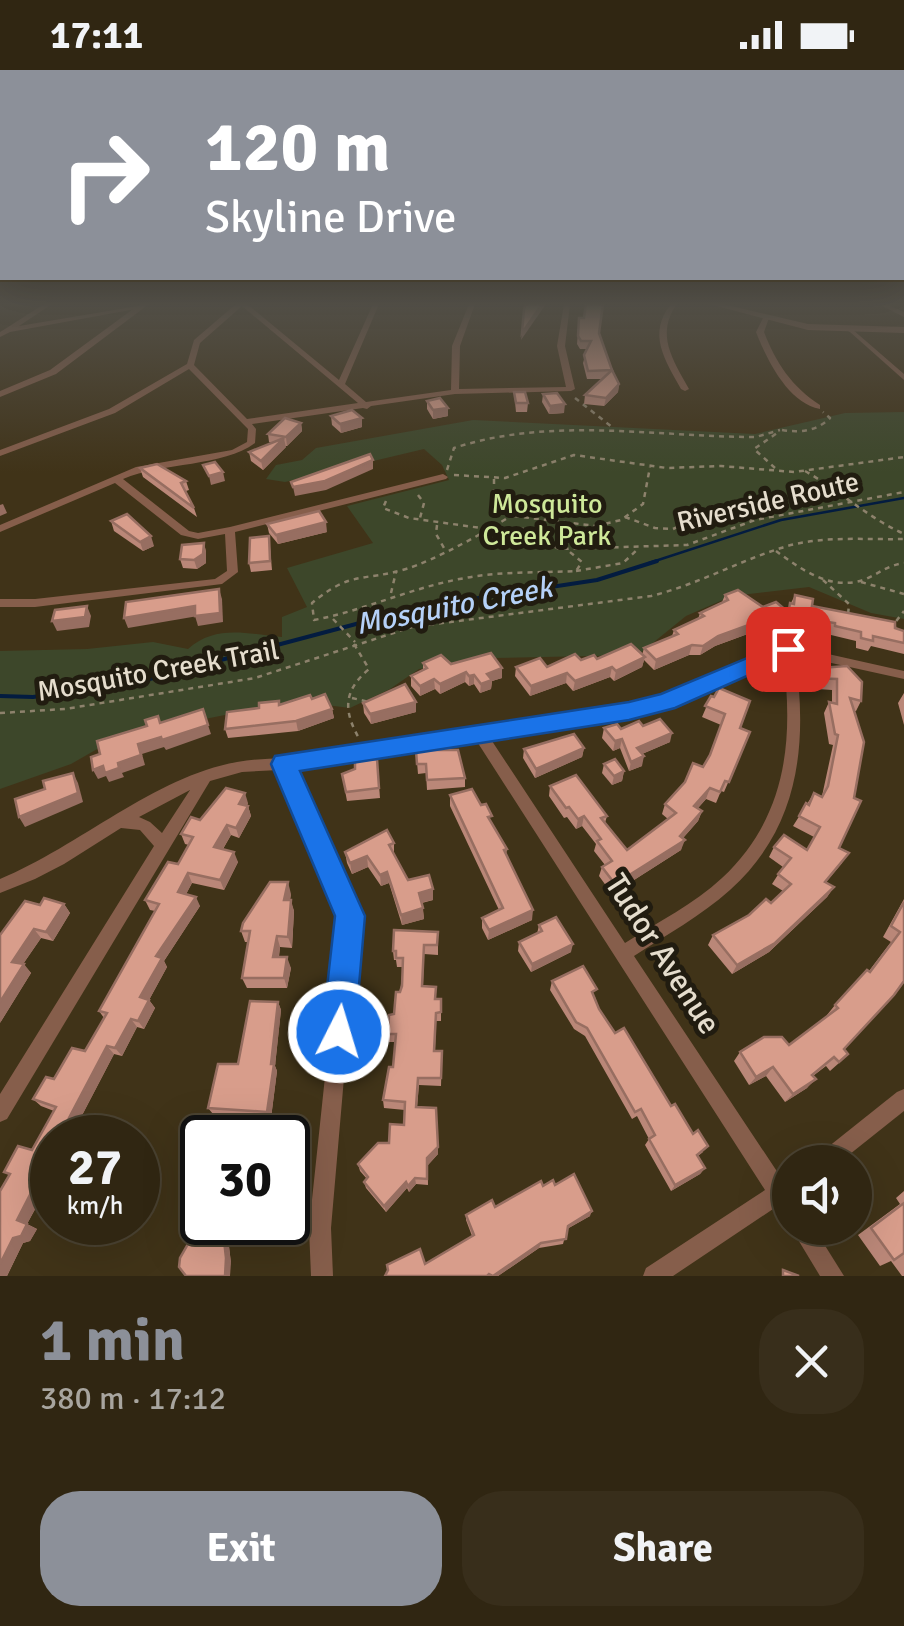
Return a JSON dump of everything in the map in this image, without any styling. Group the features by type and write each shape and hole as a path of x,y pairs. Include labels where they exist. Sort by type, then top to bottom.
{"street":[{"path":"0,394 53,372 69,360"},
{"path":"0,453 112,411 191,360"},
{"path":"311,360 366,407"},
{"path":"341,384 351,360"},
{"path":"456,360 456,392"},
{"path":"245,422 456,392 571,388 564,360"},
{"path":"670,360 685,389"},
{"path":"772,360 781,376 817,407"},
{"path":"885,360 904,378"},
{"path":"0,529 115,478 160,464 245,448 254,436 245,422 190,364"},
{"path":"115,478 185,533 198,536 444,477"},
{"path":"0,603 35,603 218,582 233,572 230,530"},
{"path":"624,953 727,884 760,845 788,793 796,718 788,649"},
{"path":"0,886 23,878 116,822 205,777 232,768 284,764 666,702 788,649 904,675"},
{"name":"Tudor Avenue","path":"480,734 772,1175"},
{"path":"284,764 350,916 320,1228 322,1276"},
{"path":"0,1112 205,777"},
{"path":"116,822 138,821 151,827 162,845"},
{"path":"846,1145 904,1099"},
{"path":"654,1276 772,1204"},
{"path":"813,1245 833,1276"}],"path":[{"path":"571,388 571,395 614,428"},
{"path":"817,407 829,422 799,432 697,436 614,428 470,440 452,452 444,477 494,479 574,455 651,466 779,471 904,457"},
{"path":"779,471 754,449 772,440 780,430"},
{"path":"391,596 396,570 512,515 596,526 625,517 643,504 644,481 651,466"},
{"path":"804,470 871,519 904,536"},
{"path":"494,479 494,493 512,515"},
{"path":"407,486 424,502 419,511 421,519"},
{"name":"Riverside Route","path":"565,548 687,544 755,520 904,492"},
{"path":"377,493 386,501 386,511 438,523 524,529 552,546 565,548 582,562 576,571"},
{"path":"625,517 664,529 682,527 714,510 755,520"},
{"path":"438,523 436,534 446,549"},
{"path":"596,526 616,545"},
{"name":"Mosquito Creek Trail","path":"0,713 75,708 234,682 301,665 379,633 479,616 566,609 651,596 683,588 774,550 808,542 904,536"},
{"name":"Riverside Route","path":"396,570 354,576 335,584 312,603 314,620 468,577 576,571 624,563 640,546"},
{"path":"774,550 822,580 849,604 847,614 854,618"},
{"path":"860,582 884,566 904,563"},
{"path":"822,580 860,582 904,594"},
{"path":"894,624 904,611"},
{"path":"332,618 354,643 369,669 352,684 346,714 361,736 362,752"},
{"path":"885,624 894,624"},
{"path":"894,624 896,631"},
{"path":"349,698 370,702"}],"green space":[{"name":"Mosquito Creek Park","path":"904,412 904,619 871,613 809,587 732,596 686,616 638,655 494,658 419,669 390,689 350,708 294,701 120,736 71,764 0,789 0,651 87,649 153,642 188,649 221,633 282,637 282,617 307,607 287,568 373,543 347,506 449,480 442,465 424,449 285,482 266,479 276,465 302,460 316,448 473,420 755,434 845,413"}],"building":[{"path":"585,360 609,360 612,370 588,371"},
{"path":"612,370 619,384 606,398 585,395"},
{"path":"514,392 525,392 528,403 516,403"},
{"path":"557,393 565,404 550,406 543,394"},
{"path":"440,398 448,408 433,410 427,401"},
{"path":"352,410 362,418 340,424 331,416"},
{"path":"285,418 301,423 286,437 268,434"},
{"path":"284,438 261,461 249,452"},
{"path":"370,454 373,460 325,481 293,487 291,482"},
{"path":"215,462 223,472 209,476 203,465"},
{"path":"157,464 186,481 181,483 194,508 140,468"},
{"path":"319,511 326,522 276,535 267,524"},
{"path":"127,514 151,536 140,542 111,521"},
{"path":"269,536 270,561 249,563 250,538"},
{"path":"204,543 203,554 194,560 180,559 182,545"},
{"path":"219,589 220,613 195,616 195,606 124,618 126,602"},
{"path":"738,590 763,607 776,602 787,611 718,636 703,646 692,645 656,660 644,648 678,634 674,630 704,616 700,613 728,600 725,595"},
{"path":"795,595 813,599 812,606 895,622 895,628 904,631 904,643 873,636 873,641 835,623 788,616"},
{"path":"87,606 85,617 52,621 55,610"},
{"path":"631,644 645,657 616,671 612,667 575,681 567,673 531,686 516,667 540,658 547,667 575,654 581,660 594,655 597,659"},
{"path":"491,653 502,668 487,674 492,680 481,684 466,672 440,684 434,679 420,686 411,676 427,668 423,663 441,655 451,664"},
{"path":"847,666 862,682 861,701 850,698 864,742 854,798 861,801 839,848 849,853 825,882 834,887 775,943 737,965 713,935 749,915 766,899 771,903 791,884 778,874 791,858 774,847 784,835 807,850 820,827 799,816 814,793 822,797 828,786 838,735 829,702 837,704 837,679 807,678 806,669"},
{"path":"405,684 416,702 370,714 363,703"},
{"path":"719,688 750,701 740,728 750,732 729,782 725,781 720,792 710,788 694,806 702,811 680,836 685,840 615,884 602,867 612,861 597,841 601,839 584,816 578,819 566,808 550,786 576,775 607,816 601,818 627,850 676,813 665,804 685,782 693,763 703,767 710,755 725,714 705,706"},
{"path":"325,694 332,709 296,721 225,729 227,712 259,708 259,703 279,701 279,705"},
{"path":"203,709 208,725 138,744 141,755 118,763 119,768 105,773 103,766 93,770 91,757 100,754 97,741 147,726 145,720 158,716 160,723"},
{"path":"660,719 672,733 637,748 644,756 631,762 622,739 615,741 604,728 617,724 621,729 639,721 643,726"},
{"path":"574,734 584,748 536,769 524,749"},
{"path":"416,750 458,750 465,778 427,780 426,764 417,764"},
{"path":"377,759 379,788 346,792 342,774 355,769 355,761"},
{"path":"615,759 624,771 614,776 604,764"},
{"path":"73,773 78,793 19,817 15,799 45,789 43,781"},
{"path":"226,788 245,793 239,804 248,806 236,828 227,825 214,847 234,852 220,880 188,873 178,892 196,897 156,956 162,958 140,997 149,1000 138,1021 131,1019 115,1048 107,1046 71,1115 52,1115 56,1107 33,1099 46,1077 54,1079 72,1048 85,1051 107,1013 99,1011 159,904 145,900 168,862 178,864 193,837 181,834 191,817 200,820"},
{"path":"472,789 481,805 486,804 492,816 488,817 507,849 504,850 533,910 489,930 482,918 503,908 450,795"},
{"path":"387,830 394,843 389,845 408,880 429,875 433,889 419,893 423,908 401,915 387,872 380,875 367,856 350,863 345,852"},
{"path":"270,882 288,882 284,900 291,900 288,937 277,936 273,957 287,957 284,978 242,978 250,931 241,931 243,923"},
{"path":"44,898 64,904 46,932 34,929 12,962 24,964 0,1002 0,935 25,901 40,905"},
{"path":"904,902 904,981 844,1049 848,1054 839,1062 834,1057 812,1075 816,1079 793,1094 773,1067 756,1077 740,1052 764,1037 782,1037 789,1045 838,1008 835,1005 867,970 870,972 900,932 891,926"},
{"path":"556,917 573,944 532,964 519,942 542,931 539,925"},
{"path":"394,930 438,932 437,945 424,945 422,986 436,987 435,999 441,999 441,1012 436,1013 434,1051 442,1051 441,1078 418,1078 416,1107 436,1108 438,1147 427,1158 427,1179 415,1178 408,1186 406,1182 384,1206 364,1182 368,1177 358,1164 378,1143 389,1143 390,1124 404,1125 405,1102 383,1100 389,1067 393,1067 396,1034 388,1034 389,1015 394,1014 396,992 402,986 403,958 396,958 393,951"},
{"path":"583,966 597,989 592,992 599,1009 615,1033 624,1028 671,1106 675,1104 693,1134 698,1130 708,1146 697,1155 705,1168 675,1185 649,1139 655,1135 641,1109 635,1112 587,1028 576,1022 552,981"},
{"path":"250,1001 278,1002 267,1112 208,1108 218,1064 238,1064"},
{"path":"18,1146 30,1149 30,1195 17,1220 27,1224 21,1236 13,1238 0,1264 0,1191 10,1174 4,1172"},
{"path":"574,1174 592,1211 568,1226 566,1239 541,1243 493,1276 385,1276 387,1265 420,1249 425,1264 474,1235 466,1215 492,1200 495,1207 541,1181 543,1186 553,1180 555,1185"},
{"path":"904,1203 904,1253 894,1260 872,1227"},
{"path":"187,1245 225,1245 225,1276 186,1276 179,1267"}],"waterway":[{"name":"Mosquito Creek","path":"649,563 781,520 904,498"},
{"name":"Mosquito Creek","path":"0,696 33,697 142,681 420,607 597,580 657,561"}],"route":[{"path":"339,1032 350,916 284,764 629,711 666,702 788,649"}]}
